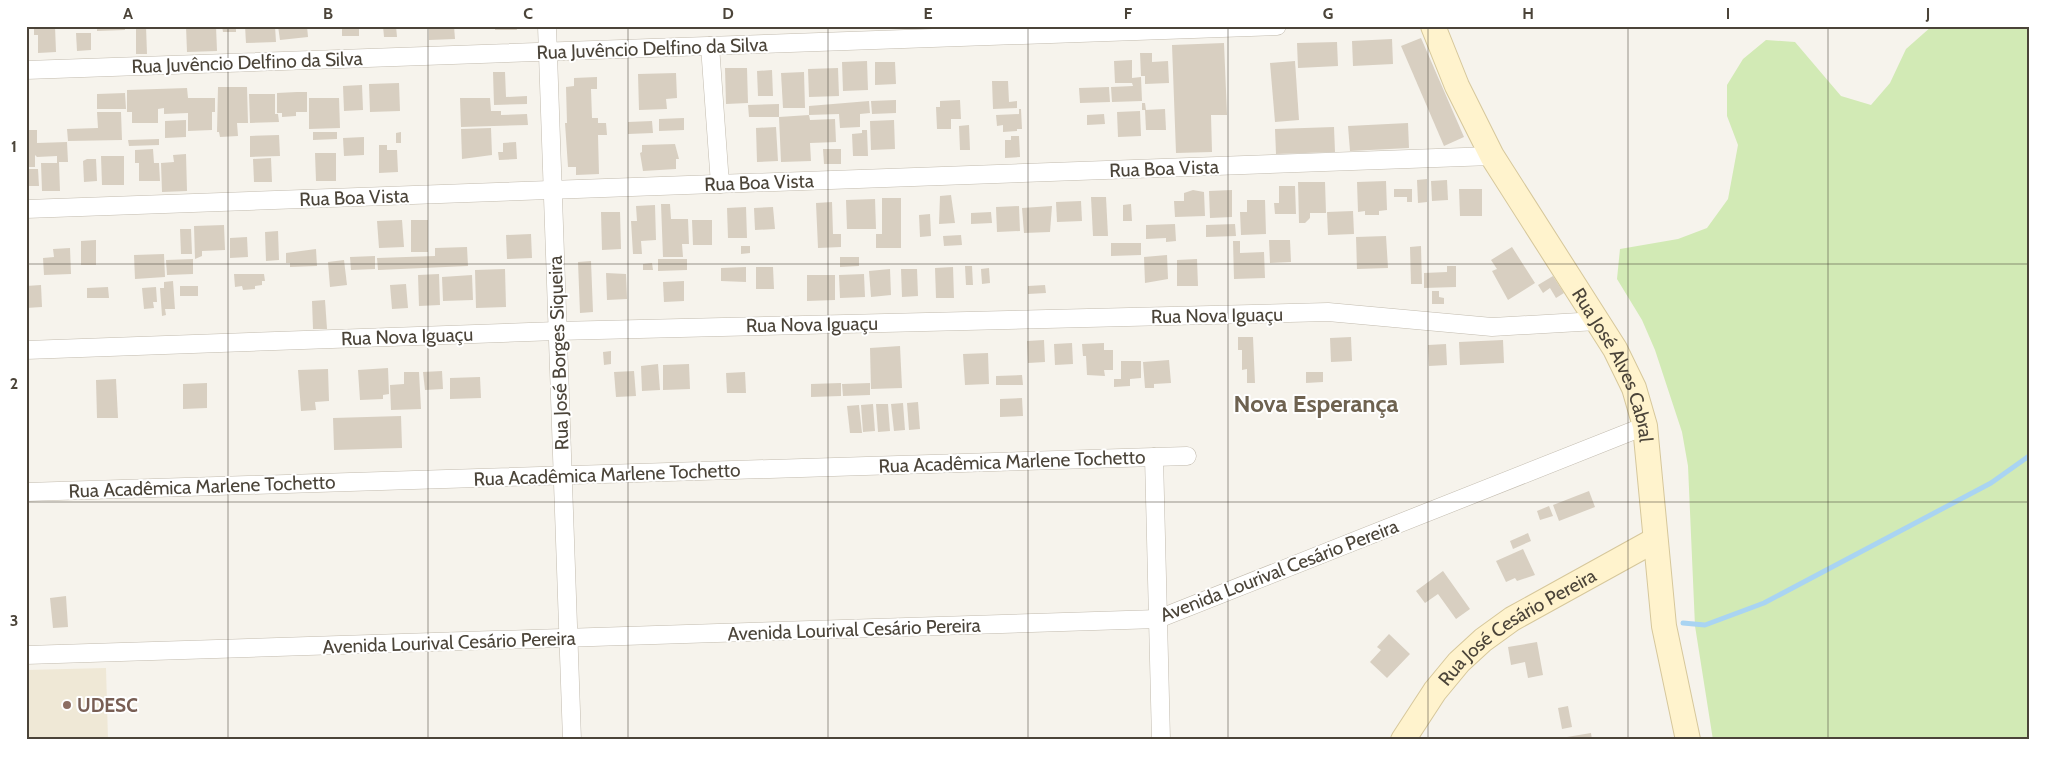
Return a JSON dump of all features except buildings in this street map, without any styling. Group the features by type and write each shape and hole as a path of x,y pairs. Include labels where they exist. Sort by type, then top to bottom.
{"main road":[{"name":"Rua José Alves Cabral","path":"1433,26 1457,86 1492,156 1615,349 1634,388 1645,426 1664,626 1688,740"},
{"name":"Rua José Cesário Pereira","path":"1403,740 1435,691 1459,662 1483,640 1512,619 1655,540"}],"street":[{"name":"Rua José Borges Siqueira","path":"547,26 572,740"},
{"name":"Rua Juvêncio Delfino da Silva","path":"26,70 1277,26"},
{"path":"710,46 720,184"},
{"name":"Rua Boa Vista","path":"26,209 1492,156"},
{"name":"Rua Nova Iguaçu","path":"26,350 557,331 1328,312 1492,327 1597,321"},
{"name":"Avenida Lourival Cesário Pereira","path":"26,655 1158,619 1645,426"},
{"name":"Rua Acadêmica Marlene Tochetto","path":"26,492 1188,456"},
{"path":"1154,457 1161,740"}],"shaded area":[{"name":"UDESC","path":"106,668 108,740 26,740 26,670"}],"green space":[{"path":"1932,26 2029,26 2029,740 1713,740 1695,626 1688,466 1682,432 1655,350 1642,320 1617,279 1620,249 1678,239 1707,228 1728,199 1738,145 1727,116 1727,85 1743,59 1766,40 1795,42 1841,96 1871,105 1890,83 1906,49"}],"waterway":[{"path":"1683,623 1705,625 1764,603 1991,483 2029,456"}],"place":[{"name":"UDESC","path":"67,705"}],"district":[{"name":"Nova Esperança","path":"1316,404"}]}
